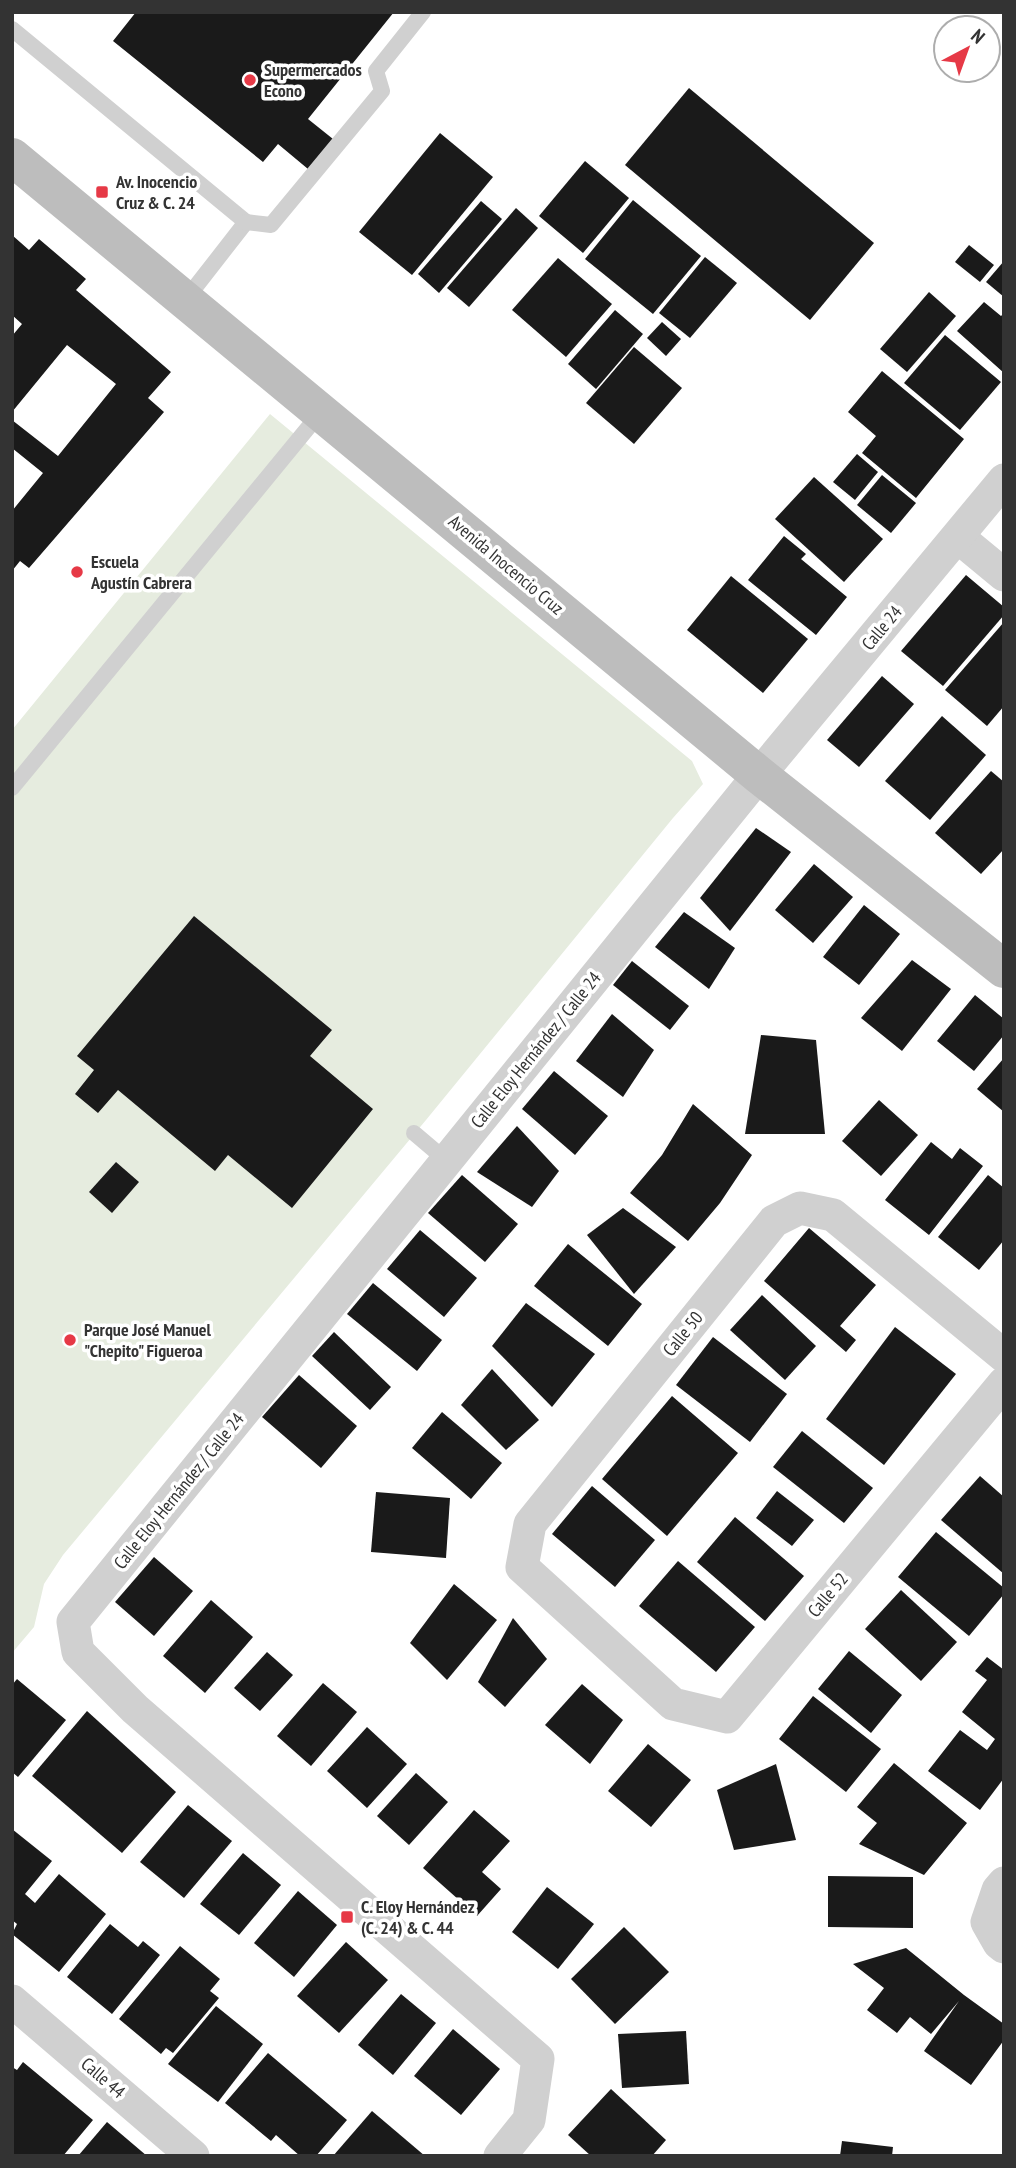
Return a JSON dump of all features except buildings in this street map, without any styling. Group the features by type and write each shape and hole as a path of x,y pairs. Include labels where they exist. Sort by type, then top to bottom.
{"street":[{"name":"Avenida Inocencio Cruz","path":"12,157 759,775 1004,969"},
{"name":"Calle 24","path":"759,775 1004,480"},
{"path":"958,537 1004,575"},
{"name":"Calle Eloy Hernández / Calle 24","path":"500,2156 529,2120 538,2059 135,1709 78,1652 73,1622 759,775"},
{"name":"Calle 50","path":"627,1662 522,1567 530,1524 774,1221 800,1208 833,1215 1004,1356"},
{"name":"Calle 52","path":"627,1662 673,1704 727,1717 1004,1382"},
{"path":"1002,1945 988,1922 998,1890 1004,1883"},
{"name":"Calle 44","path":"12,2001 193,2156"}],"lane":[{"path":"12,29 246,222 271,225 382,90 376,71 423,12"},
{"path":"186,299 246,222"},
{"path":"12,788 321,412"},
{"path":"414,1133 447,1161"}],"shaded area":[{"path":"270,414 692,761 703,784 63,1555 44,1584 34,1627 12,1653 12,730"}],"place":[{"name":"Supermercados Econo","path":"250,80"},
{"name":"Av. Inocencio Cruz & C. 24","path":"102,192"},
{"name":"Escuela Agustín Cabrera","path":"77,572"},
{"name":"Parque José Manuel \"Chepito\" Figueroa","path":"70,1340"},
{"name":"C. Eloy Hernández (C. 24) & C. 44","path":"347,1917"}]}
